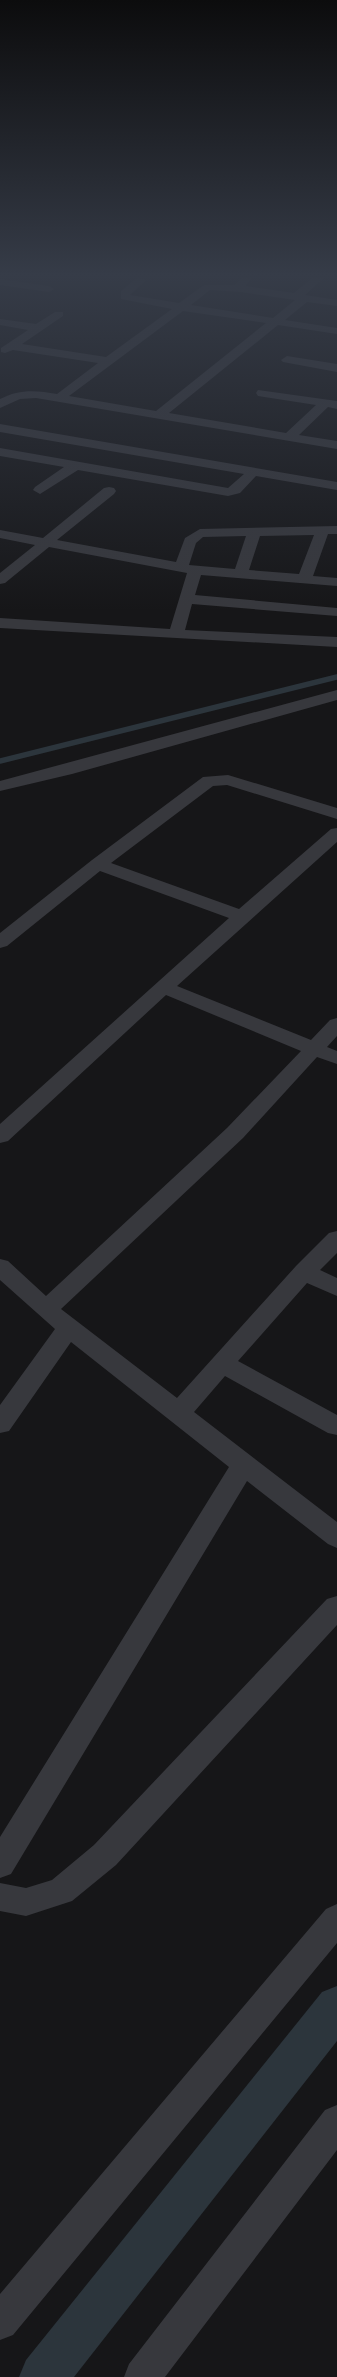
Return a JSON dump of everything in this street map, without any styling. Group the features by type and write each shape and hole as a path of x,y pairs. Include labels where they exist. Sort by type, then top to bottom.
{"street":[{"path":"59,398 72,389"},
{"path":"158,415 191,389"},
{"path":"262,393 331,404"},
{"path":"0,404 12,396 24,394 59,398 337,445"},
{"path":"289,437 331,404"},
{"path":"0,428 337,486"},
{"path":"0,452 231,492 254,472"},
{"path":"139,477 160,456"},
{"path":"40,490 74,466"},
{"path":"0,580 48,543 109,491"},
{"path":"176,634 186,599 190,541 200,533 330,530 304,580"},
{"path":"241,574 255,531"},
{"path":"0,534 188,569 337,582"},
{"path":"186,599 337,612"},
{"path":"0,623 337,642"},
{"path":"0,786 66,770 337,696"},
{"path":"0,942 201,785 218,779 228,780 337,814"},
{"path":"0,1136 165,988 242,916 329,850 337,833"},
{"path":"98,864 242,916"},
{"path":"165,988 337,1058"},
{"path":"46,1310 235,1133 337,1024"},
{"path":"179,1412 304,1272 337,1239"},
{"path":"0,1267 46,1310 179,1412 244,1465 337,1537"},
{"path":"304,1272 337,1288"},
{"path":"0,1424 69,1327"},
{"path":"223,1364 337,1426"},
{"path":"0,1864 244,1465"},
{"path":"0,1897 26,1902 60,1891 105,1855 337,1607"},
{"path":"0,2322 337,1919"},
{"path":"142,2377 337,2122"}],"waterway":[{"path":"0,761 337,677"},
{"path":"43,2377 337,2007"}]}
